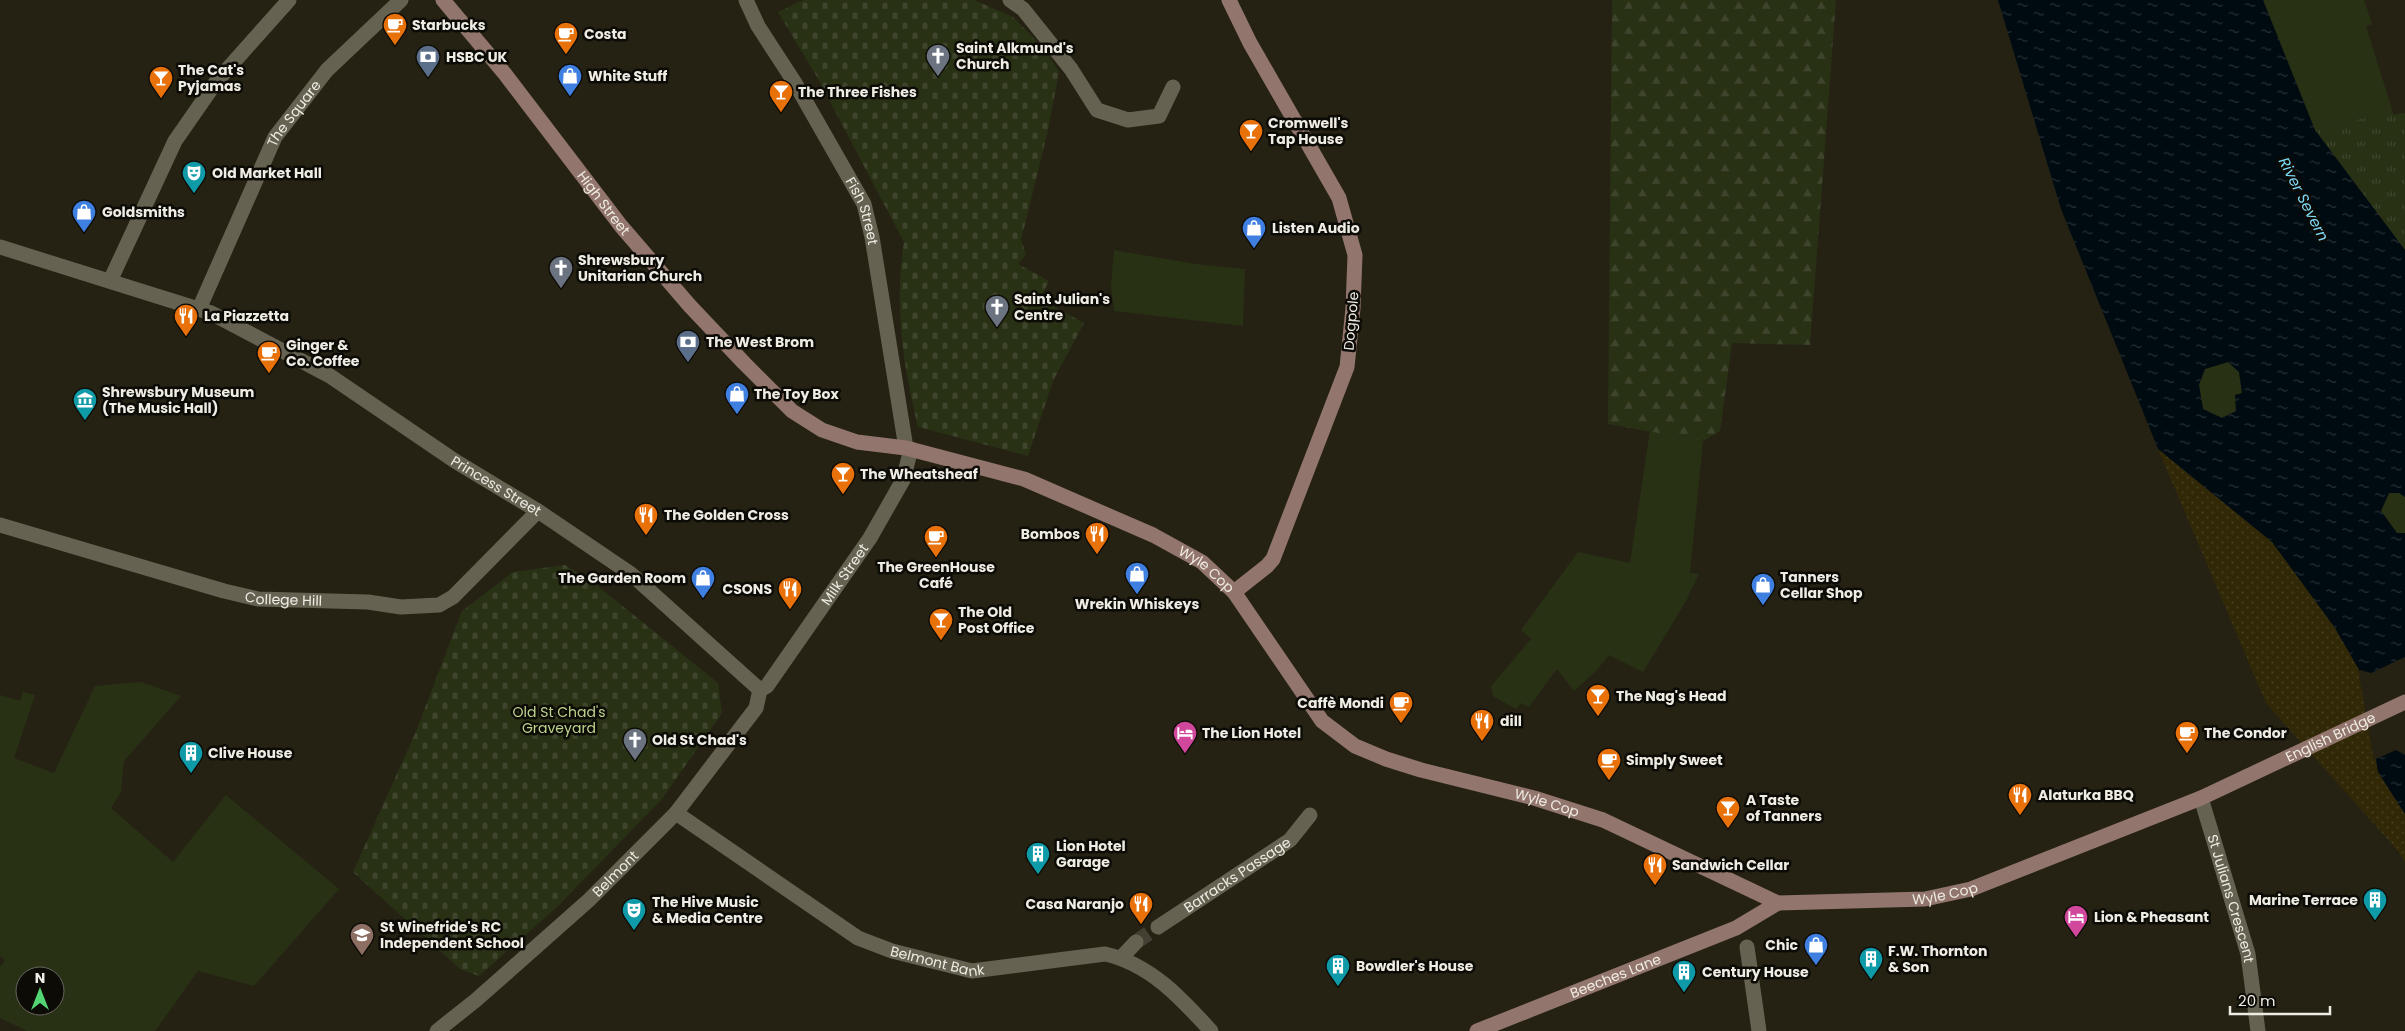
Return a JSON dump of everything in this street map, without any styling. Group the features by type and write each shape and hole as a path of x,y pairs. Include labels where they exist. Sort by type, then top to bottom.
{"street":[{"path":"110,281 175,141 216,82 289,0"},
{"name":"The Square","path":"205,311 275,138 327,70 401,0"},
{"name":"High Street","path":"443,0 505,74 621,226 690,306 785,404 822,430 857,442 909,449"},
{"name":"Fish Street","path":"746,0 758,26 795,83 864,204 872,237 909,449"},
{"path":"1010,0 1024,9 1071,70 1097,110 1128,120 1158,116 1173,87"},
{"name":"Dogpole","path":"1229,0 1250,43 1339,198 1355,255 1355,288 1347,367 1273,559 1234,592"},
{"path":"0,247 205,311"},
{"name":"Princess Street","path":"205,311 330,376 455,461 538,511 631,574 760,690"},
{"name":"Wyle Cop","path":"909,449 1024,479 1146,532 1202,562 1234,592 1322,721 1355,746 1386,759 1421,770 1534,798 1603,820 1778,903 1925,899 1971,889 2201,798 2256,771"},
{"name":"Milk Street","path":"760,690 767,686 870,538 903,480 909,449"},
{"name":"College Hill","path":"0,525 224,591 258,599 368,602 401,606 438,605 453,597 538,511"},
{"name":"Belmont","path":"437,1031 476,1000 589,900 676,813 756,708 760,690"},
{"name":"English Bridge","path":"2256,771 2405,702"},
{"name":"St Julians Crescent","path":"2201,798 2248,954 2258,1031"},
{"name":"Belmont Bank","path":"676,813 858,938 892,951 972,971 1105,954 1121,958 1169,986 1210,1031"},
{"name":"Barracks Passage","path":"1158,927 1290,840 1310,814"},
{"name":"Beeches Lane","path":"1478,1031 1736,928 1778,903"},
{"path":"1121,958 1136,942"},
{"path":"1748,947 1759,1031"}],"green space":[{"path":"803,0 974,0 1013,17 1045,50 1059,72 1048,130 1021,240 1026,254 1018,264 1049,281 1040,299 1084,323 1053,381 1028,456 918,427 904,358 900,312 901,265 904,242 817,77 778,12"},
{"path":"1612,0 1836,0 1810,345 1732,343 1720,431 1703,441 1608,424"},
{"path":"2263,0 2364,0 2372,24 2366,26 2394,116 2353,120 2315,130"},
{"path":"2405,113 2405,250 2315,130 2353,120"},
{"path":"1114,250 1195,264 1245,269 1243,326 1114,311 1111,286"},
{"path":"2228,362 2239,372 2242,394 2235,395 2236,411 2222,418 2203,409 2199,385 2205,369"},
{"path":"1650,431 1703,441 1690,573 1699,574 1685,603 1643,672 1609,655 1596,671 1574,691 1557,669 1529,707 1521,703 1516,709 1493,696 1491,686 1531,639 1521,630 1578,552 1630,563"},
{"path":"2389,493 2399,493 2405,497 2405,533 2397,533 2381,511"},
{"name":"Old St Chad's Graveyard","path":"565,565 589,579 718,683 722,713 662,799 557,907 479,976 460,969 353,872 417,729 462,611 513,572"},
{"path":"141,682 181,696 124,761 121,792 111,808 173,862 226,795 339,889 254,986 198,971 155,1031 27,1031 0,1018 0,967 5,960 0,956 0,695 20,701 23,692 35,695 14,758 54,773 95,686"}],"sand":[{"path":"2158,449 2272,542 2335,628 2362,675 2378,772 2405,814 2405,863 2399,852 2266,703"}],"water":[{"name":"River Severn","path":"1998,0 2263,0 2315,130 2405,250 2405,497 2399,493 2389,493 2381,511 2397,533 2405,533 2405,814 2378,772 2362,675 2335,628 2272,542 2158,449 2061,209","holes":["2228,362 2239,372 2242,393 2235,395 2236,411 2222,418 2203,409 2199,385 2205,369"]}],"pier":[{"path":"2405,657 2405,755 2396,750 2374,760 2359,675 2360,670 2371,673"}],"tunnel":[{"path":"1136,942 1158,927"}],"place":[{"name":"Starbucks","path":"395,46"},
{"name":"Costa","path":"566,55"},
{"name":"Saint Alkmund's Church","path":"938,77"},
{"name":"HSBC UK","path":"428,78"},
{"name":"White Stuff","path":"570,97"},
{"name":"The Cat's Pyjamas","path":"161,99"},
{"name":"The Three Fishes","path":"781,113"},
{"name":"Cromwell's Tap House","path":"1251,152"},
{"name":"Old Market Hall","path":"194,194"},
{"name":"Goldsmiths","path":"84,233"},
{"name":"Listen Audio","path":"1254,249"},
{"name":"Shrewsbury Unitarian Church","path":"561,289"},
{"name":"Saint Julian's Centre","path":"997,328"},
{"name":"La Piazzetta","path":"186,337"},
{"name":"The West Brom","path":"688,363"},
{"name":"Ginger & Co. Coffee","path":"269,374"},
{"name":"The Toy Box","path":"737,415"},
{"name":"Shrewsbury Museum (The Music Hall)","path":"85,421"},
{"name":"The Wheatsheaf","path":"843,495"},
{"name":"The Golden Cross","path":"646,536"},
{"name":"Bombos","path":"1097,555"},
{"name":"The GreenHouse Café","path":"936,558"},
{"name":"Wrekin Whiskeys","path":"1137,595"},
{"name":"The Garden Room","path":"703,599"},
{"name":"Tanners Cellar Shop","path":"1763,606"},
{"name":"CSONS","path":"790,610"},
{"name":"The Old Post Office","path":"941,641"},
{"name":"The Nag's Head","path":"1598,717"},
{"name":"Caffè Mondi","path":"1401,724"},
{"name":"dill","path":"1482,742"},
{"name":"The Lion Hotel","path":"1185,754"},
{"name":"The Condor","path":"2187,754"},
{"name":"Old St Chad's","path":"635,761"},
{"name":"Clive House","path":"191,774"},
{"name":"Simply Sweet","path":"1609,781"},
{"name":"Alaturka BBQ","path":"2020,816"},
{"name":"A Taste of Tanners","path":"1728,829"},
{"name":"Lion Hotel Garage","path":"1038,875"},
{"name":"Sandwich Cellar","path":"1655,886"},
{"name":"Marine Terrace","path":"2375,921"},
{"name":"Casa Naranjo","path":"1141,925"},
{"name":"The Hive Music & Media Centre","path":"634,931"},
{"name":"Lion & Pheasant","path":"2076,938"},
{"name":"St Winefride's RC Independent School","path":"362,956"},
{"name":"Chic","path":"1816,966"},
{"name":"F.W. Thornton & Son","path":"1871,980"},
{"name":"Bowdler's House","path":"1338,987"},
{"name":"Century House","path":"1684,993"}]}
